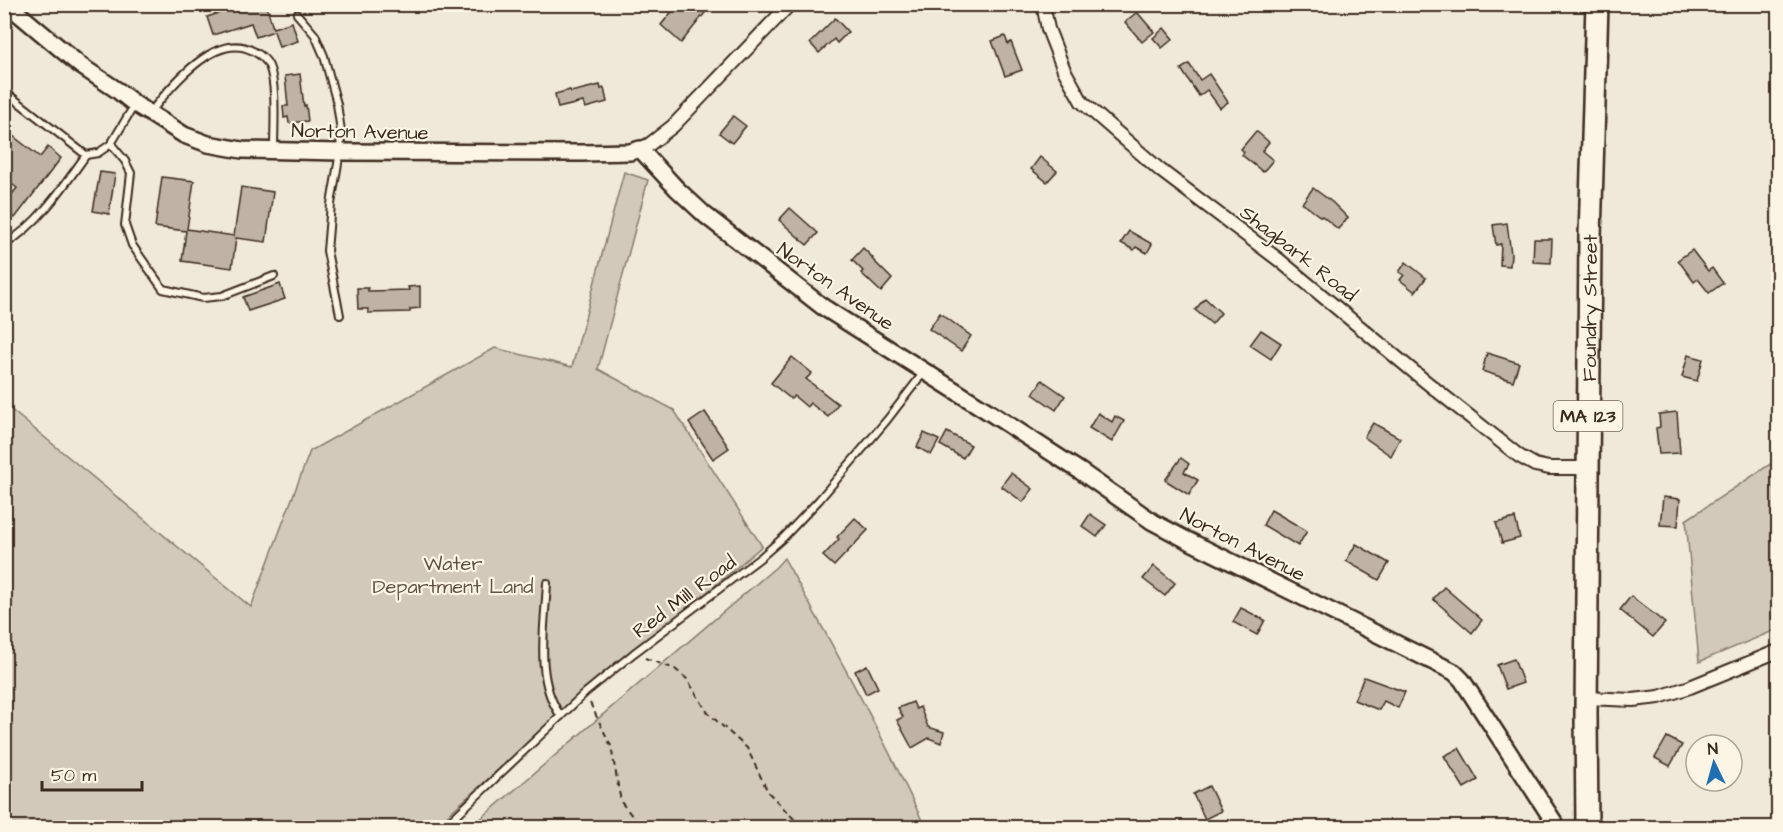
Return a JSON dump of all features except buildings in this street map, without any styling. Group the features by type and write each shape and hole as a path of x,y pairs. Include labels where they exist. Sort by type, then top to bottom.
{"highway":[{"name":"Foundry Street","path":"1587,828 1590,237 1597,4"}],"street":[{"name":"Norton Avenue","path":"7,4 81,66 135,104 184,135 208,144 242,150 340,152 582,153 630,152 640,149 705,215 823,307 1070,465 1153,522 1454,672 1462,680 1558,828"},
{"path":"640,149 673,126 790,4"},
{"name":"Shagbark Road","path":"1043,4 1048,29 1064,70 1082,102 1160,171 1279,260 1519,456 1535,465 1549,468 1588,468"},
{"path":"1586,698 1633,700 1659,697 1779,651"}],"lane":[{"path":"297,14 315,35 324,56 337,104 341,131 327,250 340,315"},
{"path":"150,113 188,69 221,49 243,47 261,56 269,64 272,74 273,151"},
{"path":"4,91 86,155"},
{"path":"4,245 24,232 65,185 86,155 98,153 111,144 135,104"},
{"path":"111,144 126,161 131,173 125,225 132,245 163,289 203,298 222,296 274,276"},
{"name":"Red Mill Road","path":"443,828 585,693 634,653 719,591 784,537 819,500 887,420 925,371"},
{"path":"547,583 545,674 553,705 561,716"}],"path":[{"path":"634,653 675,669 687,680 708,713 747,748 768,792 800,828"},
{"path":"585,693 611,746 621,802 642,828"}],"green space":[{"name":"Water Department Land","path":"624,172 648,180 598,369 674,410 762,546 524,747 434,827 5,827 4,404 251,607 310,451 495,348 572,367"},
{"path":"1778,459 1778,629 1699,662 1686,520"},
{"path":"784,558 875,725 925,827 471,827 776,567"}]}
